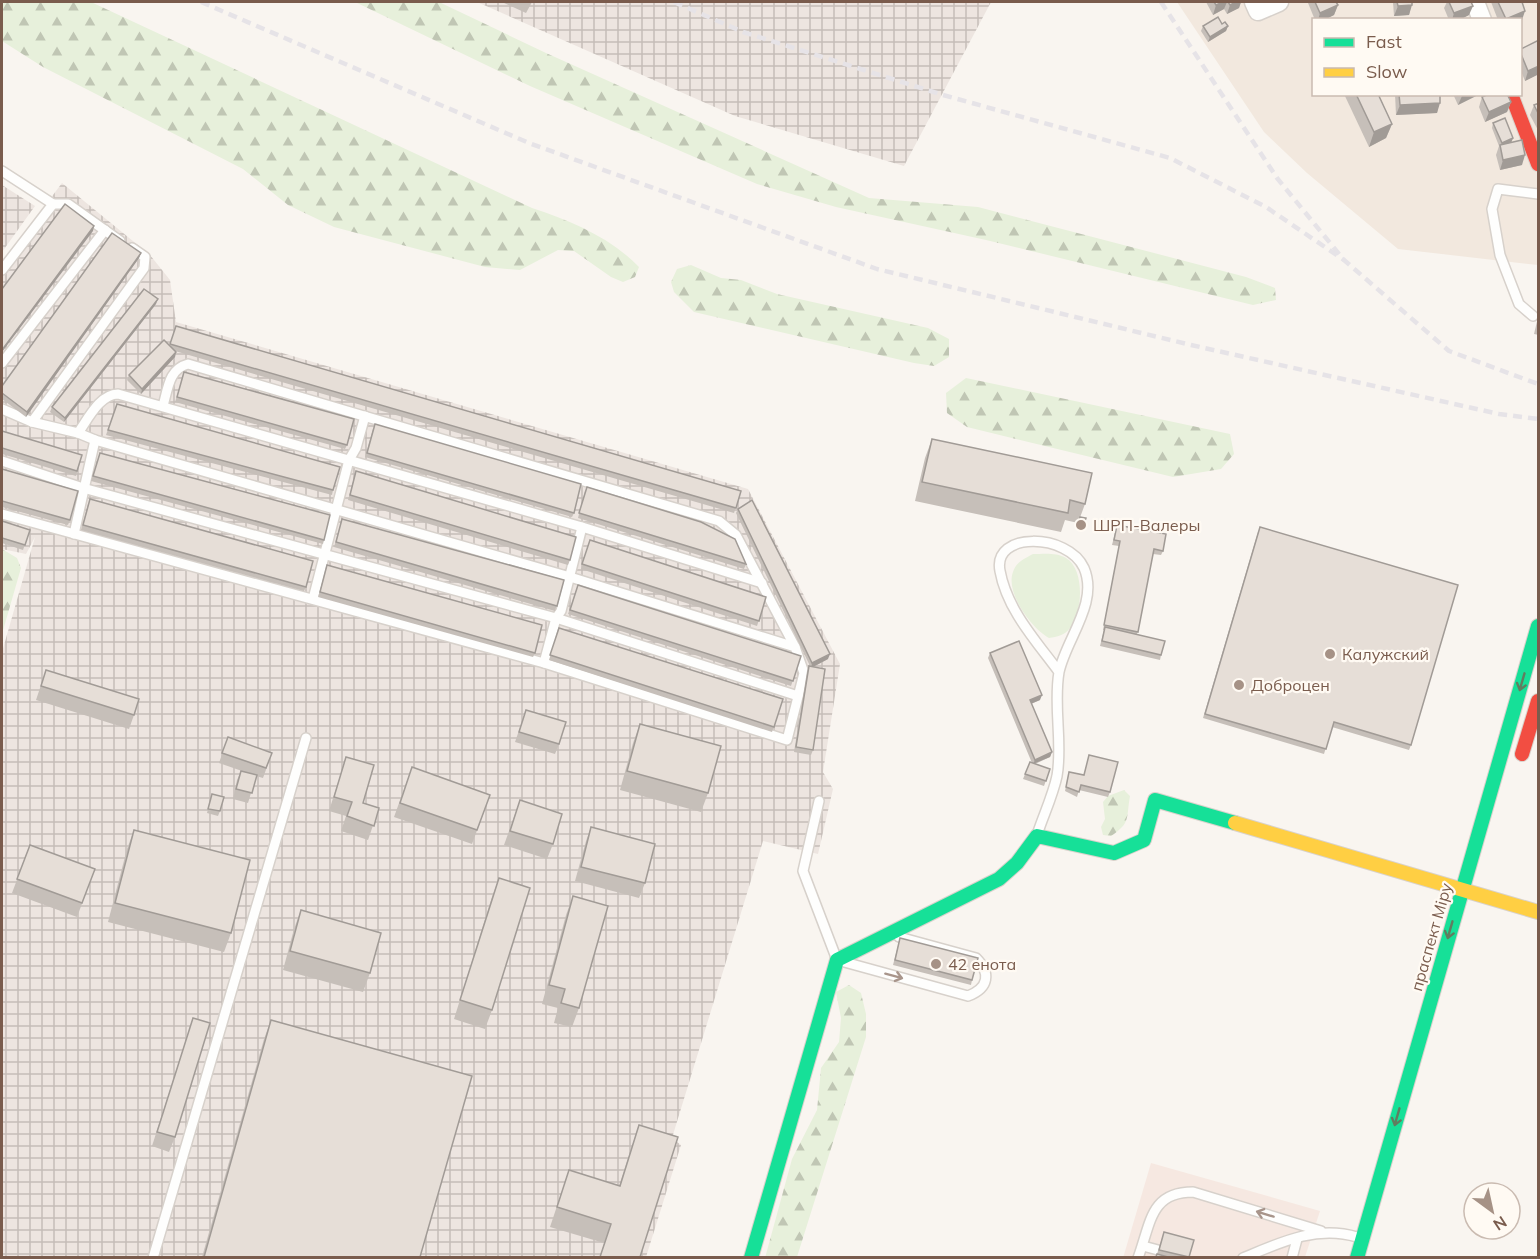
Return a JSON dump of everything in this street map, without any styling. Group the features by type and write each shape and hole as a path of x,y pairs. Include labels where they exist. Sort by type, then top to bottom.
{"street":[{"path":"1256,6 1280,2"},
{"path":"1475,2 1481,18"},
{"path":"1512,96 1539,164"},
{"name":"праспект Міру","path":"1357,1257 1539,626"},
{"path":"1519,765 1539,701"},
{"path":"751,1257 837,960 999,879 1017,863 1036,836 1114,853 1144,840 1155,800 1539,912"}],"lane":[{"path":"2,171 53,204 68,204 145,257 144,268 32,422"},
{"path":"1533,316 1519,304 1500,255 1492,209 1498,189 1539,194"},
{"path":"2,270 53,204"},
{"path":"2,363 105,230"},
{"path":"2,514 544,663 787,740 804,666 736,535 719,521 188,364 179,366 172,373 163,406"},
{"path":"78,433 110,394 163,406 582,527 762,583"},
{"path":"2,409 32,422 78,433 95,440 570,577 795,647"},
{"path":"313,599 349,460 356,448 365,416"},
{"path":"74,534 95,440"},
{"path":"2,461 83,488 556,618 798,696"},
{"path":"544,663 556,618 561,611 582,527"},
{"path":"1036,836 1057,776 1059,672 1088,596 1084,569 1076,557 1059,544 1020,541 1005,551 999,569 1016,613 1059,672"},
{"path":"153,1257 306,738"},
{"path":"819,801 802,871 837,960 968,996 984,986 987,977 985,966 976,957 888,934"},
{"path":"1138,1257 1156,1208 1165,1197 1177,1192 1193,1192 1321,1231 1339,1232 1363,1239"},
{"path":"1243,1257 1262,1253 1321,1231"},
{"path":"1292,1257 1297,1239"},
{"path":"1143,1246 1158,1250"}],"shaded area":[{"path":"477,2 991,2 904,166 735,116"},
{"path":"1177,2 1538,2 1538,265 1398,249 1307,173 1264,132"},
{"path":"62,183 150,255 170,280 176,322 748,489 840,664 823,772 833,789 818,854 763,841 672,1138 681,1145 646,1257 2,1257 2,652 35,537 26,554 2,549 2,263"},
{"path":"2,185 35,206 2,252"},
{"path":"1151,1163 1320,1211 1305,1257 1123,1258"}],"green space":[{"path":"2,2 91,2 532,208 589,231 616,247 639,267 635,277 623,282 611,277 574,251 558,250 520,270 485,267 334,227 288,205 243,169 43,67 2,41"},
{"path":"355,2 439,2 546,53 869,198 978,207 1246,277 1275,288 1276,300 1253,305 986,240 836,207 757,184 530,86"},
{"path":"691,265 721,278 741,280 777,294 928,328 949,339 949,357 934,366 914,363 694,312 674,292 671,282 677,269"},
{"path":"966,378 1230,434 1234,454 1221,469 1173,477 967,427 947,413 946,393"},
{"path":"2,549 17,558 21,568 2,634"},
{"path":"1033,554 1062,556 1072,564 1076,571 1080,592 1078,612 1070,628 1058,636 1049,638 1035,627 1016,600 1012,580 1014,569 1021,561"},
{"path":"1124,790 1130,796 1125,823 1111,836 1103,835 1101,827 1105,819 1103,802 1108,796"},
{"path":"849,985 861,993 866,1014 866,1037 797,1257 765,1258 792,1159 817,1110 821,1068 839,1042 841,1018 836,992"}],"building":[{"path":"1315,2 1336,2 1338,5 1320,13"},
{"path":"1397,2 1412,2 1412,5 1398,6"},
{"path":"1449,2 1471,2 1473,6 1454,13"},
{"path":"1498,2 1522,2 1525,11 1506,18"},
{"path":"1218,17 1222,24 1225,22 1228,26 1210,37 1203,26"},
{"path":"1539,40 1539,66 1528,71 1522,56 1522,48"},
{"path":"1357,96 1379,96 1392,124 1374,132"},
{"path":"1399,96 1440,96 1440,103 1400,105"},
{"path":"1508,96 1511,102 1489,112 1482,97"},
{"path":"1539,103 1539,115 1534,105"},
{"path":"1505,118 1513,138 1502,143 1493,123"},
{"path":"1522,140 1525,155 1503,160 1500,145"},
{"path":"65,204 94,226 2,350 2,289"},
{"path":"112,233 141,253 27,412 2,393 2,386"},
{"path":"144,289 158,299 65,418 52,407"},
{"path":"176,326 741,491 736,508 170,344"},
{"path":"164,340 176,352 142,389 129,375"},
{"path":"184,372 354,419 347,445 177,397"},
{"path":"117,404 340,467 333,490 108,430"},
{"path":"375,424 581,484 574,513 367,453"},
{"path":"2,431 82,455 77,471 2,448"},
{"path":"932,439 1092,473 1085,504 1070,500 1068,513 922,482"},
{"path":"100,453 330,515 324,540 93,476"},
{"path":"2,469 78,491 70,520 2,501"},
{"path":"356,471 576,537 570,560 350,495"},
{"path":"587,487 701,522 735,539 746,564 579,513"},
{"path":"90,499 313,561 306,587 83,525"},
{"path":"752,500 830,654 812,663 738,509"},
{"path":"1080,517 1086,518 1084,524 1079,523"},
{"path":"342,519 564,580 557,606 336,542"},
{"path":"2,521 30,530 25,545 2,538"},
{"path":"1117,525 1166,534 1163,551 1154,549 1138,632 1104,625 1120,541 1114,540"},
{"name":"Калужский","path":"1260,527 1458,585 1411,745 1334,722 1326,749 1205,714"},
{"path":"590,540 766,597 759,621 582,564"},
{"path":"327,565 542,625 535,653 320,592"},
{"path":"578,585 801,656 793,681 570,610"},
{"path":"1105,627 1165,641 1161,655 1102,641"},
{"path":"559,628 783,699 774,727 550,655"},
{"path":"1019,641 1042,695 1030,700 1052,752 1035,760 990,653"},
{"path":"809,666 825,669 813,750 796,747"},
{"path":"46,670 139,699 134,715 41,686"},
{"path":"526,710 566,722 559,744 519,732"},
{"path":"640,724 721,746 708,793 627,771"},
{"path":"228,737 272,753 266,768 222,753"},
{"path":"1089,755 1118,762 1110,792 1081,785 1079,792 1066,787 1069,772 1084,775"},
{"path":"346,757 374,765 363,803 379,808 374,826 347,816 352,802 334,797"},
{"path":"1030,762 1050,769 1046,781 1025,774"},
{"path":"412,767 490,795 477,830 400,803"},
{"path":"241,771 257,775 252,793 236,789"},
{"path":"212,794 224,797 220,811 208,809"},
{"path":"520,800 562,814 553,844 510,831"},
{"path":"591,827 655,844 645,883 581,867"},
{"path":"134,830 250,860 231,933 115,903"},
{"path":"30,845 95,869 82,903 17,879"},
{"path":"499,878 530,888 492,1010 460,1000"},
{"path":"573,896 608,906 579,1008 561,1003 565,989 549,985"},
{"path":"301,910 381,933 370,973 290,951"},
{"path":"900,938 978,958 972,980 895,960"},
{"path":"193,1018 210,1023 175,1137 157,1132"},
{"path":"271,1020 472,1076 420,1257 204,1257"},
{"path":"639,1125 678,1137 640,1257 600,1257 611,1224 557,1207 569,1170 620,1186"},
{"path":"1164,1232 1194,1240 1189,1257 1159,1250"}],"railway":[{"path":"201,2 529,143 877,269 1191,345 1499,414 1538,419"},
{"path":"674,2 743,32 943,95 1170,158 1266,207 1344,260"},
{"path":"1161,2 1277,178 1344,260 1449,351 1538,384"}],"traffic: fast":[{"path":"1357,1258 1538,626"},
{"path":"751,1258 837,960 999,879 1017,863 1037,836 1114,853 1144,840 1155,800 1235,823"}],"traffic: slow":[{"path":"1235,823 1538,912"}],"traffic: jam":[{"path":"1512,96 1538,164"},
{"path":"1522,754 1538,701"}],"place":[{"name":"ШРП-Валеры","path":"1081,525"},
{"name":"Калужский","path":"1330,654"},
{"name":"Доброцен","path":"1239,685"},
{"name":"42 енота","path":"936,964"}]}
